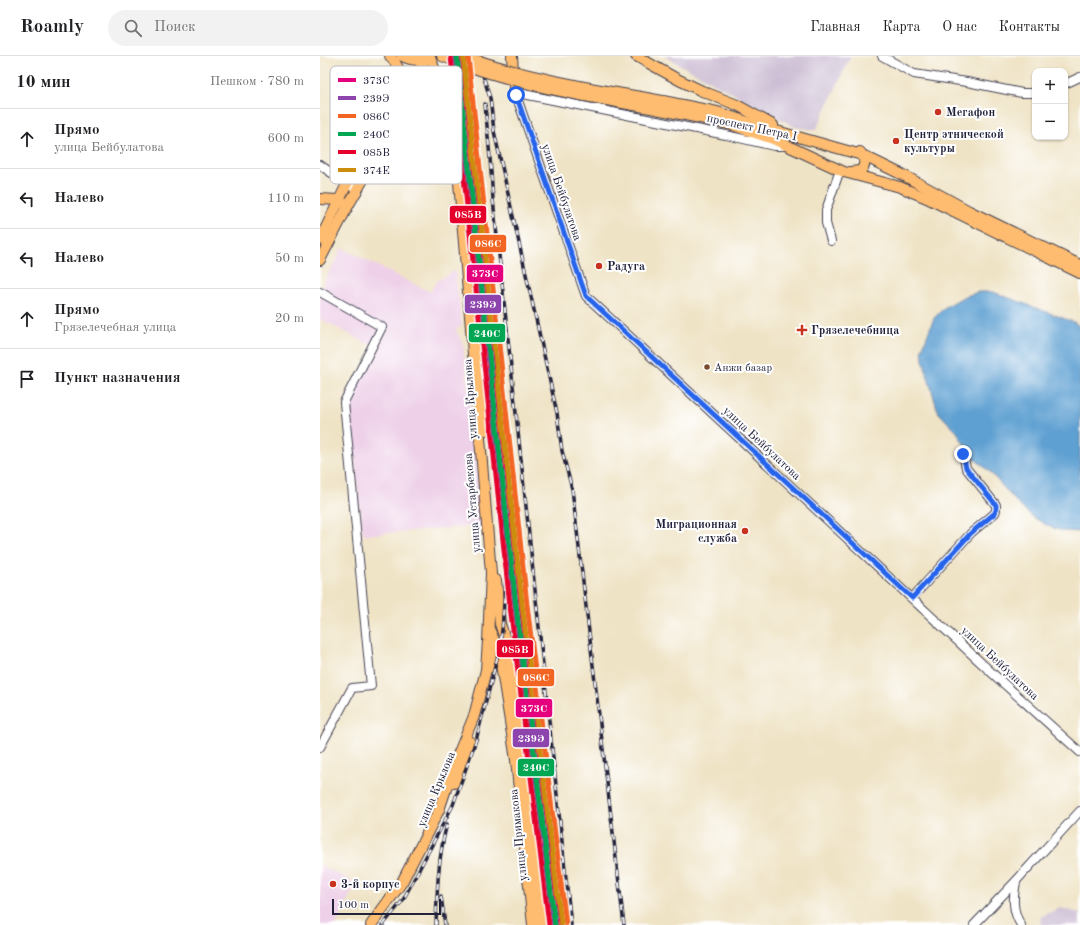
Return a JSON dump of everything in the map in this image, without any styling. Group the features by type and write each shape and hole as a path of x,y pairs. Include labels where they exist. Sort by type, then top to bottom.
{"main road":[{"path":"381,56 392,66"},
{"path":"390,56 397,66"},
{"path":"402,56 409,59 418,60 426,56"},
{"path":"422,66 426,56"},
{"name":"улица Устарбекова","path":"430,56 434,66"},
{"name":"улица Крылова","path":"437,56 439,66"},
{"path":"442,56 490,74 537,87 662,106 717,112 766,128 859,152 969,211 1080,265"},
{"path":"464,56 493,66 539,78 662,106 715,121 789,146"},
{"path":"512,56 514,88 516,95"},
{"name":"проспект Петра I","path":"636,56 691,86 737,105 776,127 859,152"},
{"name":"проспект Петра I","path":"789,146 842,171 900,187 929,199 1080,273"},
{"path":"842,171 858,172 863,169 865,163 859,152"},
{"name":"улица Крылова","path":"376,925 395,900 408,879 443,811 462,764 478,718 502,630 480,349 469,225 462,169"},
{"path":"320,260 328,226 343,184"},
{"path":"320,240 328,226 348,206 362,184"},
{"name":"улица Устарбекова","path":"371,925 402,882 439,810 455,762 474,716 486,670 491,573 459,184"},
{"path":"320,199 338,200 348,206"},
{"path":"497,652 489,630 502,630"},
{"name":"улица Примакова","path":"502,630 509,651 523,755 541,925"},
{"name":"улица Примакова","path":"497,652 516,760 533,925"}],"street":[{"path":"882,56 914,74 967,82 1022,93 1032,93"},
{"path":"1068,83 1080,77"},
{"name":"проспект Петра I","path":"516,95 523,94 719,133 774,146 789,146"},
{"name":"улица Бейбулатова","path":"516,95 586,296 991,672 1080,752"},
{"path":"320,165 330,172"},
{"path":"831,241 826,223 826,210 842,171"},
{"path":"347,184 358,191"},
{"path":"320,292 382,327 344,402 371,686 352,688 320,747"},
{"path":"912,598 971,533 995,513 996,505 966,468 963,454"},
{"path":"974,925 1080,811"},
{"path":"1016,881 1013,899 1014,908 1018,920 1022,925"}],"shaded area":[{"path":"664,56 851,56 816,130 795,127"},
{"path":"342,248 430,292 437,281 455,271 462,326 457,329 455,328 463,344 484,525 363,535 348,401 378,349 320,319 320,290"},
{"path":"320,865 356,883 336,925 320,925"},
{"path":"1060,908 1080,913 1080,925 1041,925 1040,917"}],"water":[{"path":"978,292 993,292 1074,322 1080,327 1080,532 1062,531 1048,526 1033,517 1020,506 990,472 976,460 957,432 938,412 923,360 922,349 934,318 945,307 963,297"}],"railway":[{"path":"477,56 490,98 494,131 557,413 562,451 572,489 624,925"},
{"path":"485,104 493,199 571,925"},
{"path":"383,925 403,900 453,805 476,740 499,651 502,631 506,573 506,505"},
{"path":"436,925 440,861 447,824"},
{"path":"441,896 445,925"}],"transit line":[{"name":"240С","path":"457,56 458,66"},
{"name":"373C","path":"462,56 521,605 560,925"},
{"name":"374Е","path":"463,56 522,604 561,924"},
{"name":"086С","path":"468,56 527,604 566,924"},
{"name":"085В","path":"451,57 452,66"},
{"name":"239Э","path":"456,57 457,66"},
{"name":"240С","path":"462,103 516,605 555,925"},
{"name":"239Э","path":"462,113 515,606 554,925"},
{"name":"085В","path":"462,159 510,606 549,925"}],"place":[{"name":"Мегафон","path":"938,112"},
{"name":"Центр этнической культуры","path":"896,141"},
{"name":"Радуга","path":"599,266"},
{"name":"Грязелечебница","path":"802,330"},
{"name":"Анжи базар","path":"707,367"},
{"name":"Миграционная служба","path":"745,531"},
{"name":"3-й корпус","path":"333,884"}],"route":[{"path":"516,95 586,296 912,598 971,533 995,513 996,505 966,468 963,454"}]}
